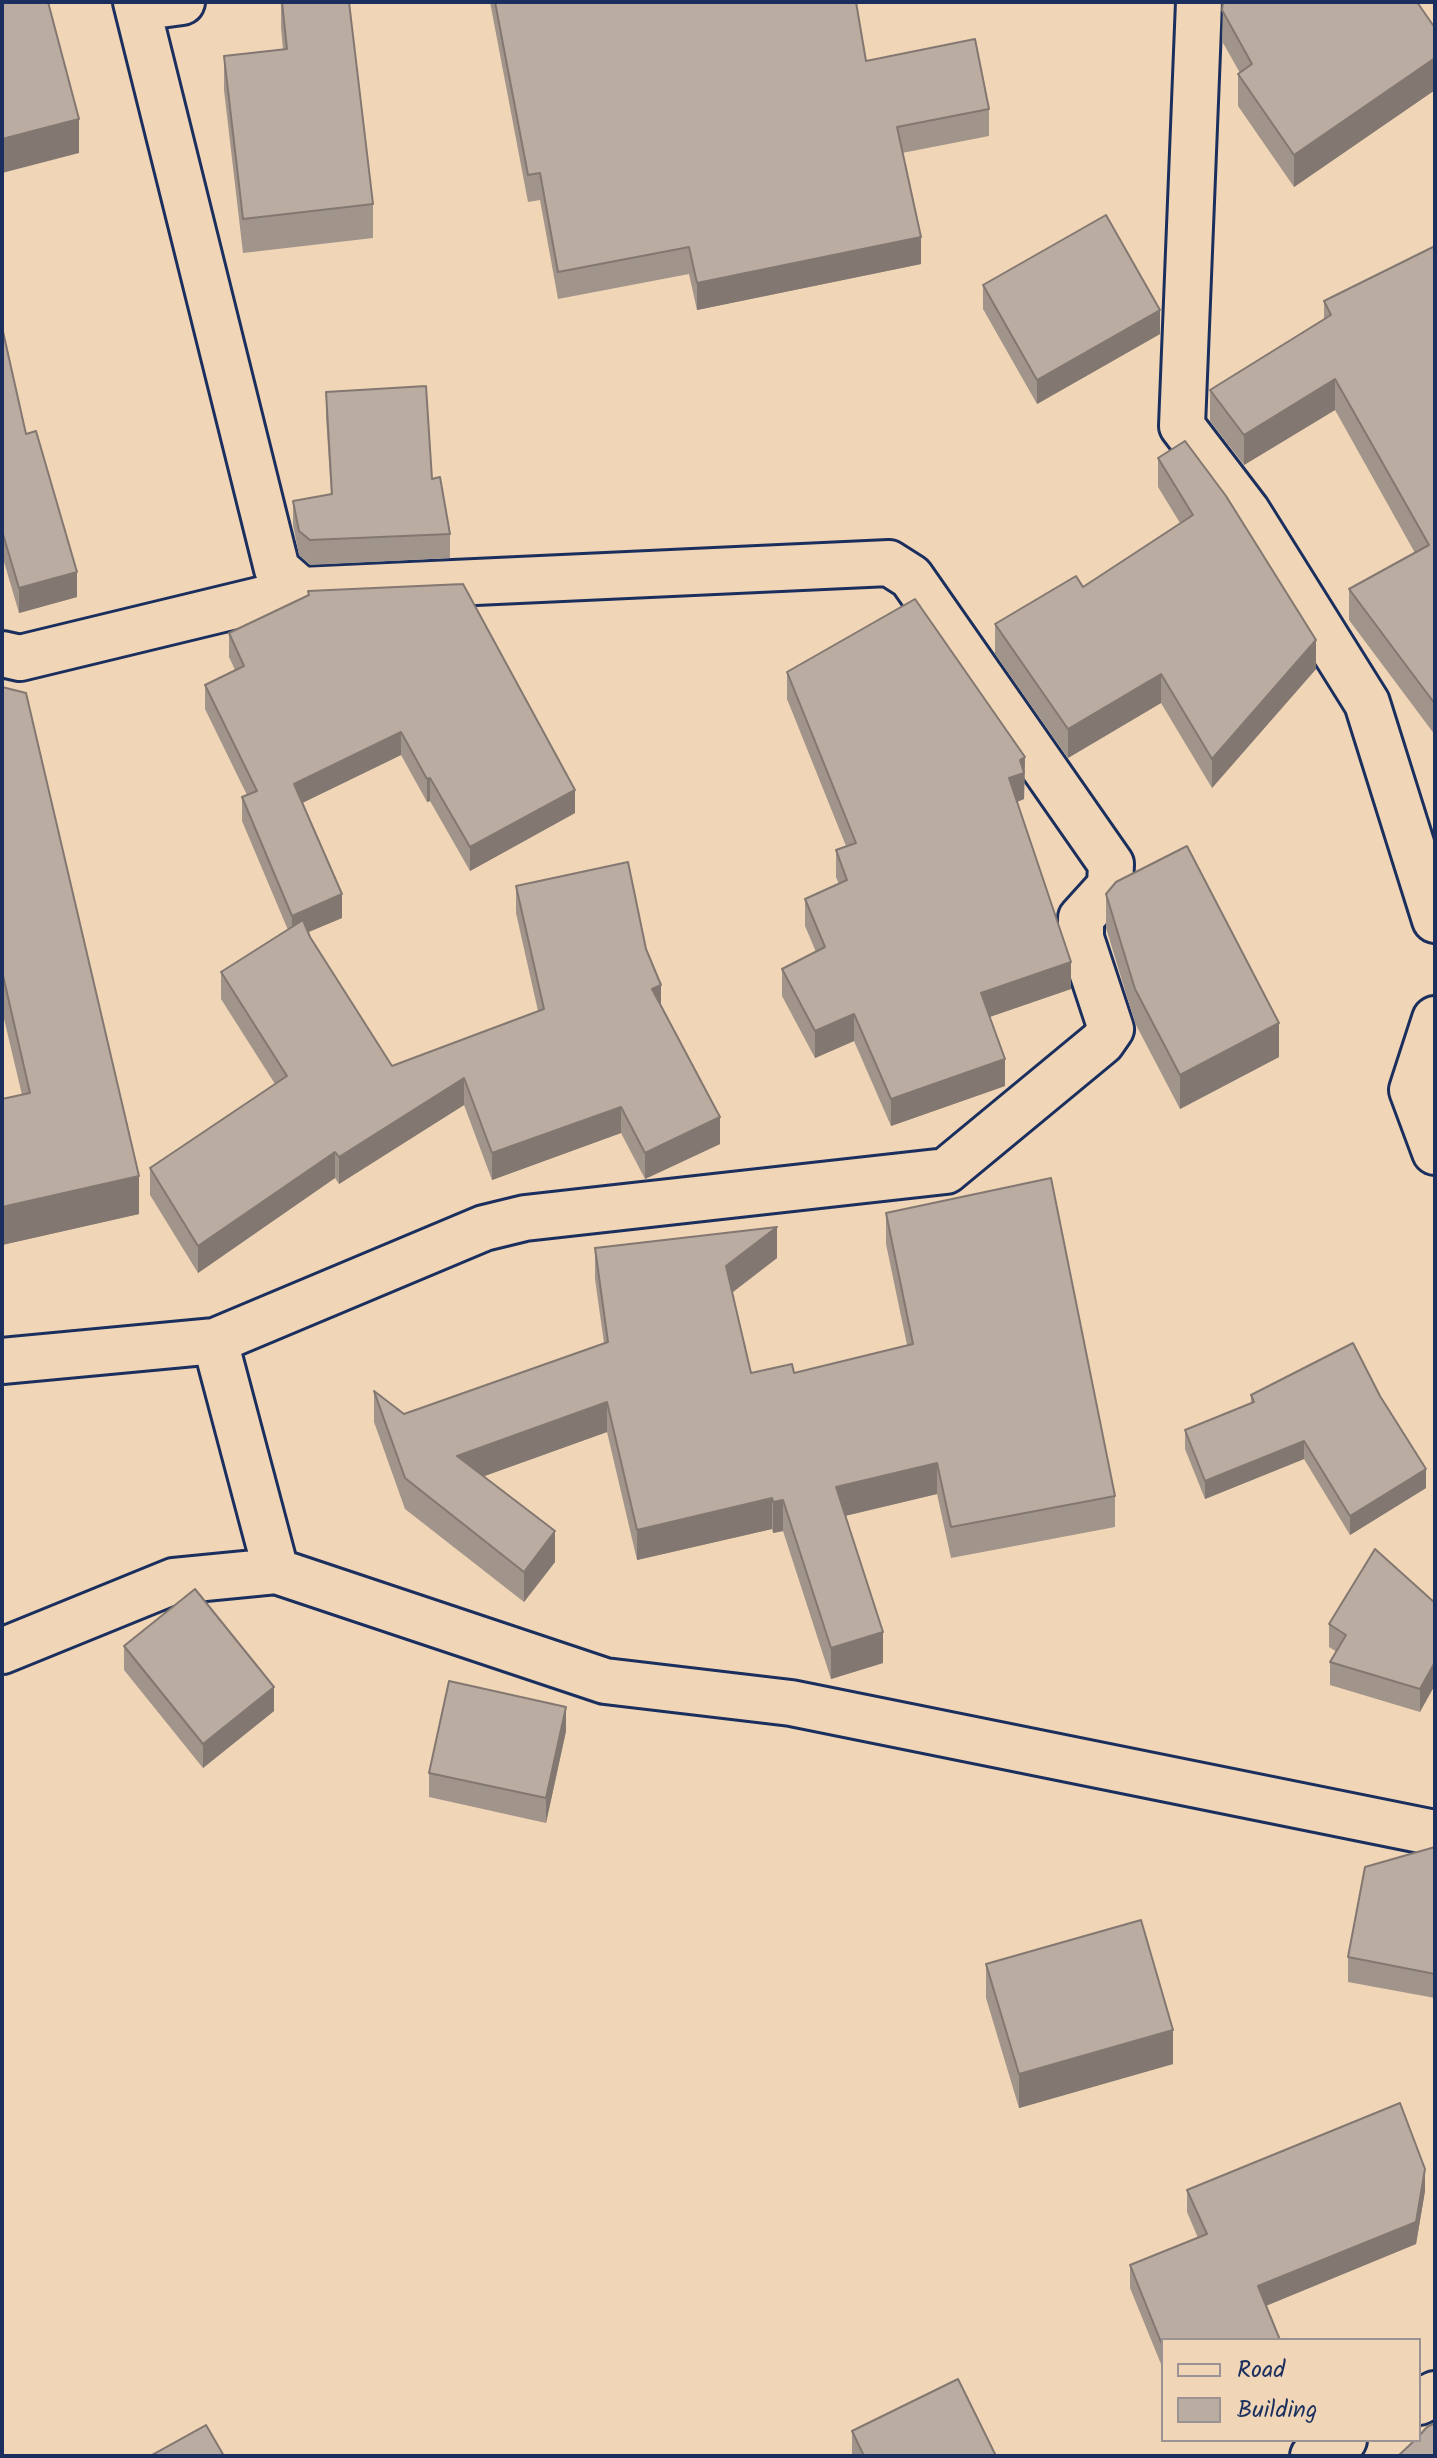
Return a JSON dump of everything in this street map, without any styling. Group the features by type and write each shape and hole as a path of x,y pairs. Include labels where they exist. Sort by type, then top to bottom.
{"street":[{"path":"182,2 137,5 277,569 301,590"},
{"path":"1199,2 1182,426 1247,511 1367,703 1435,920"},
{"path":"2,654 20,658 301,590 889,563 911,577 1111,864 1110,886 1081,918 1081,938 1111,1029 1102,1042 946,1171 525,1218 469,1234 215,1341 2,1361"},
{"path":"1435,1019 1412,1090 1435,1152"},
{"path":"215,1341 276,1571"},
{"path":"2,1651 174,1581 276,1571 605,1681 791,1703 1435,1833"},
{"path":"1313,2456 1340,2442"}],"building":[{"path":"2,2 48,2 79,119 2,139"},
{"path":"282,2 349,2 373,204 243,219 224,56 287,49"},
{"path":"495,2 856,2 866,61 975,39 989,109 897,127 921,237 697,283 689,247 558,272 540,173 528,175"},
{"path":"1223,2 1417,2 1435,28 1435,58 1294,155 1238,74 1252,64 1222,10"},
{"path":"1106,215 1160,310 1037,380 983,285"},
{"path":"1435,246 1435,704 1349,589 1429,545 1335,379 1244,435 1210,390 1331,315 1324,301"},
{"path":"2,327 26,434 36,431 77,572 19,588 2,531"},
{"path":"426,386 432,479 440,477 450,534 310,540 299,531 293,501 332,494 326,392"},
{"path":"1185,441 1226,496 1316,640 1212,759 1161,674 1068,729 995,624 1076,576 1083,587 1193,515 1158,458"},
{"path":"463,584 575,790 470,847 401,732 294,784 342,894 292,916 242,797 257,791 205,685 244,666 229,633 309,595 308,591"},
{"path":"915,599 1025,757 1020,760 1024,773 1009,778 1071,962 981,993 1005,1059 891,1099 854,1014 815,1031 782,969 825,947 805,899 847,880 836,850 856,843 787,672"},
{"path":"2,687 26,693 139,1176 2,1207 2,1099 30,1093 2,971"},
{"path":"1187,846 1279,1023 1180,1075 1135,989 1106,894 1116,882"},
{"path":"628,862 646,949 661,985 652,989 720,1117 645,1153 621,1107 492,1153 464,1078 339,1157 335,1152 198,1246 150,1168 287,1076 221,972 303,920 310,937 392,1066 544,1009 516,886"},
{"path":"1051,1178 1115,1496 951,1527 937,1463 836,1487 883,1632 831,1648 783,1500 773,1502 772,1498 637,1530 607,1402 457,1456 555,1531 524,1572 405,1478 374,1391 404,1414 608,1342 595,1248 777,1227 726,1266 751,1373 792,1364 794,1373 913,1344 886,1213"},
{"path":"1353,1343 1380,1396 1426,1469 1350,1516 1304,1441 1205,1481 1185,1430 1254,1402 1251,1395"},
{"path":"1375,1549 1435,1603 1435,1662 1420,1689 1330,1662 1346,1635 1329,1624"},
{"path":"195,1589 274,1687 203,1744 124,1646"},
{"path":"449,1681 566,1707 546,1798 429,1773"},
{"path":"1435,1847 1435,1974 1348,1957 1365,1867"},
{"path":"1141,1920 1173,2030 1019,2074 986,1964"},
{"path":"1400,2103 1425,2169 1416,2222 1258,2286 1279,2338 1161,2338 1161,2342 1130,2265 1207,2234 1187,2190"},
{"path":"958,2379 996,2456 864,2456 852,2431"},
{"path":"1435,2423 1435,2456 1398,2456 1413,2442 1421,2442 1421,2434"},
{"path":"206,2425 224,2456 150,2456"}]}
